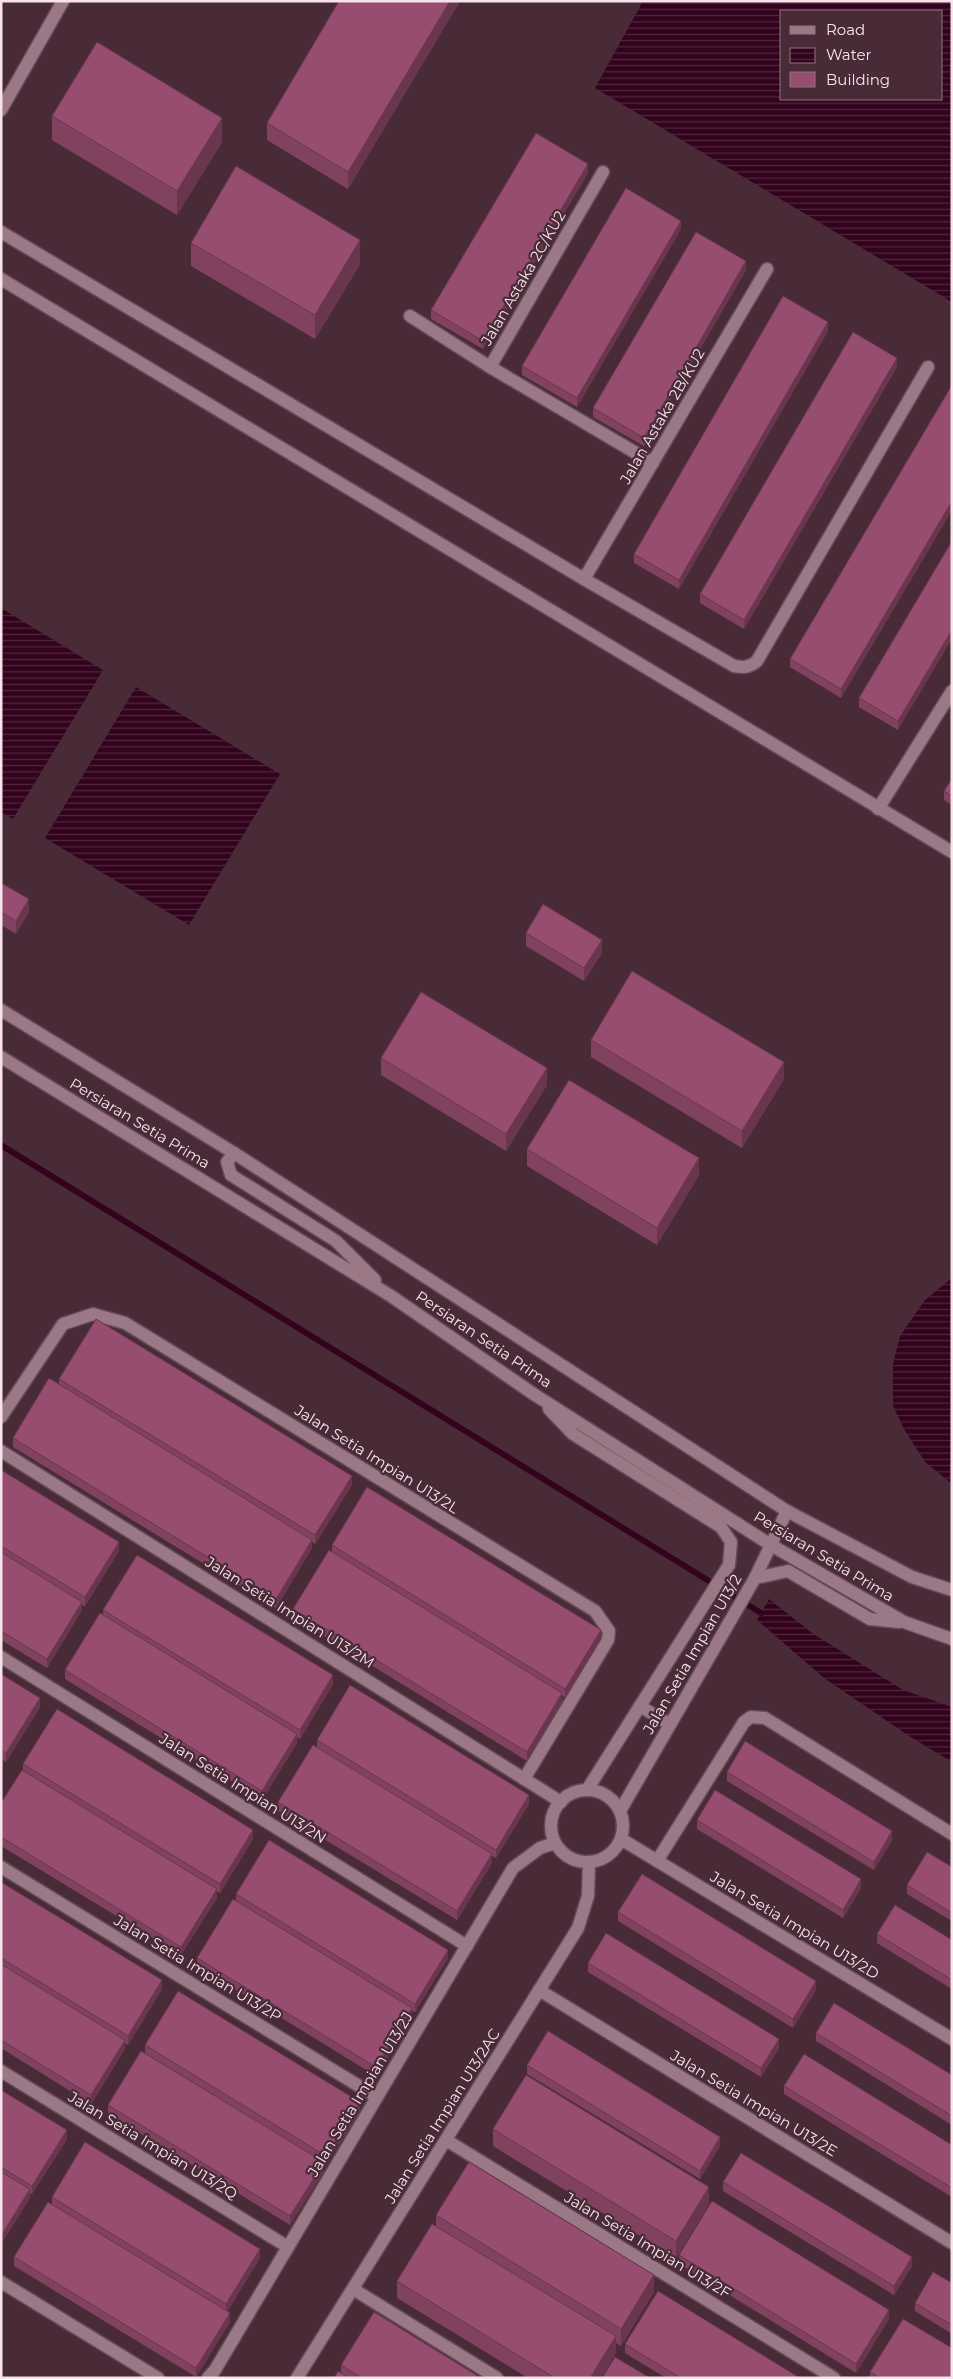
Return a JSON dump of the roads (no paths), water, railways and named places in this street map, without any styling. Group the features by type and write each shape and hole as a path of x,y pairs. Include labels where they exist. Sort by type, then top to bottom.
{"street":[{"path":"1,110 63,1"},
{"name":"Jalan Astaka 2C/KU2","path":"603,172 490,367 653,463"},
{"path":"1,232 584,580 734,666 752,665 757,661 928,367"},
{"name":"Jalan Astaka 2B/KU2","path":"584,580 767,269"},
{"path":"1,279 952,852"},
{"path":"410,316 490,367"},
{"path":"878,808 948,705 952,691"},
{"name":"Persiaran Setia Prima","path":"1,1010 234,1153 787,1511 912,1577 952,1590"},
{"name":"Persiaran Setia Prima","path":"1,1057 391,1296 535,1395 771,1545 904,1622 952,1639"},
{"path":"234,1153 227,1162 231,1175 336,1241 391,1296"},
{"name":"Jalan Setia Impian U13/2L","path":"1,1416 63,1324 93,1314 125,1323 594,1612 609,1631 608,1640 524,1779"},
{"name":"Jalan Setia Impian U13/2","path":"535,1395 573,1434 721,1527 731,1542 729,1564 587,1790"},
{"name":"Jalan Setia Impian U13/2M","path":"1,1451 560,1802"},
{"name":"Jalan Setia Impian U13/2","path":"620,1811 754,1580 787,1511"},
{"path":"754,1580 788,1571 870,1619 904,1622"},
{"name":"Jalan Setia Impian U13/2N","path":"1,1657 467,1946"},
{"path":"640,1706 669,1724"},
{"path":"657,1861 744,1722 751,1717 765,1718 952,1834"},
{"path":"587,1790 607,1796 620,1811 624,1829 621,1839 609,1855 589,1862 569,1857 555,1842 552,1832 552,1821 560,1802 568,1796 587,1790"},
{"name":"Jalan Setia Impian U13/2D","path":"621,1839 952,2039"},
{"name":"Jalan Setia Impian U13/2J","path":"208,2378 215,2370 513,1868 540,1848 555,1842"},
{"name":"Jalan Setia Impian U13/2AC","path":"297,2378 578,1928 588,1896 589,1862"},
{"name":"Jalan Setia Impian U13/2P","path":"1,1867 377,2097"},
{"name":"Jalan Setia Impian U13/2E","path":"539,1990 952,2243"},
{"name":"Jalan Setia Impian U13/2Q","path":"1,2072 288,2246"},
{"name":"Jalan Setia Impian U13/2F","path":"446,2140 834,2378"},
{"path":"1,2282 158,2378"},
{"path":"353,2289 497,2378"}],"water":[{"path":"643,1 952,1 952,302 595,88"},
{"path":"1,608 103,670 13,819 1,812"},
{"path":"136,687 280,774 189,925 45,838"},
{"path":"952,1278 952,1484 925,1462 904,1429 893,1406 893,1364 900,1336 925,1300"},
{"path":"769,1599 812,1633 903,1690 952,1707 952,1762 912,1738 824,1678 757,1620"}],"waterway":[{"path":"1,1145 761,1613"}]}
